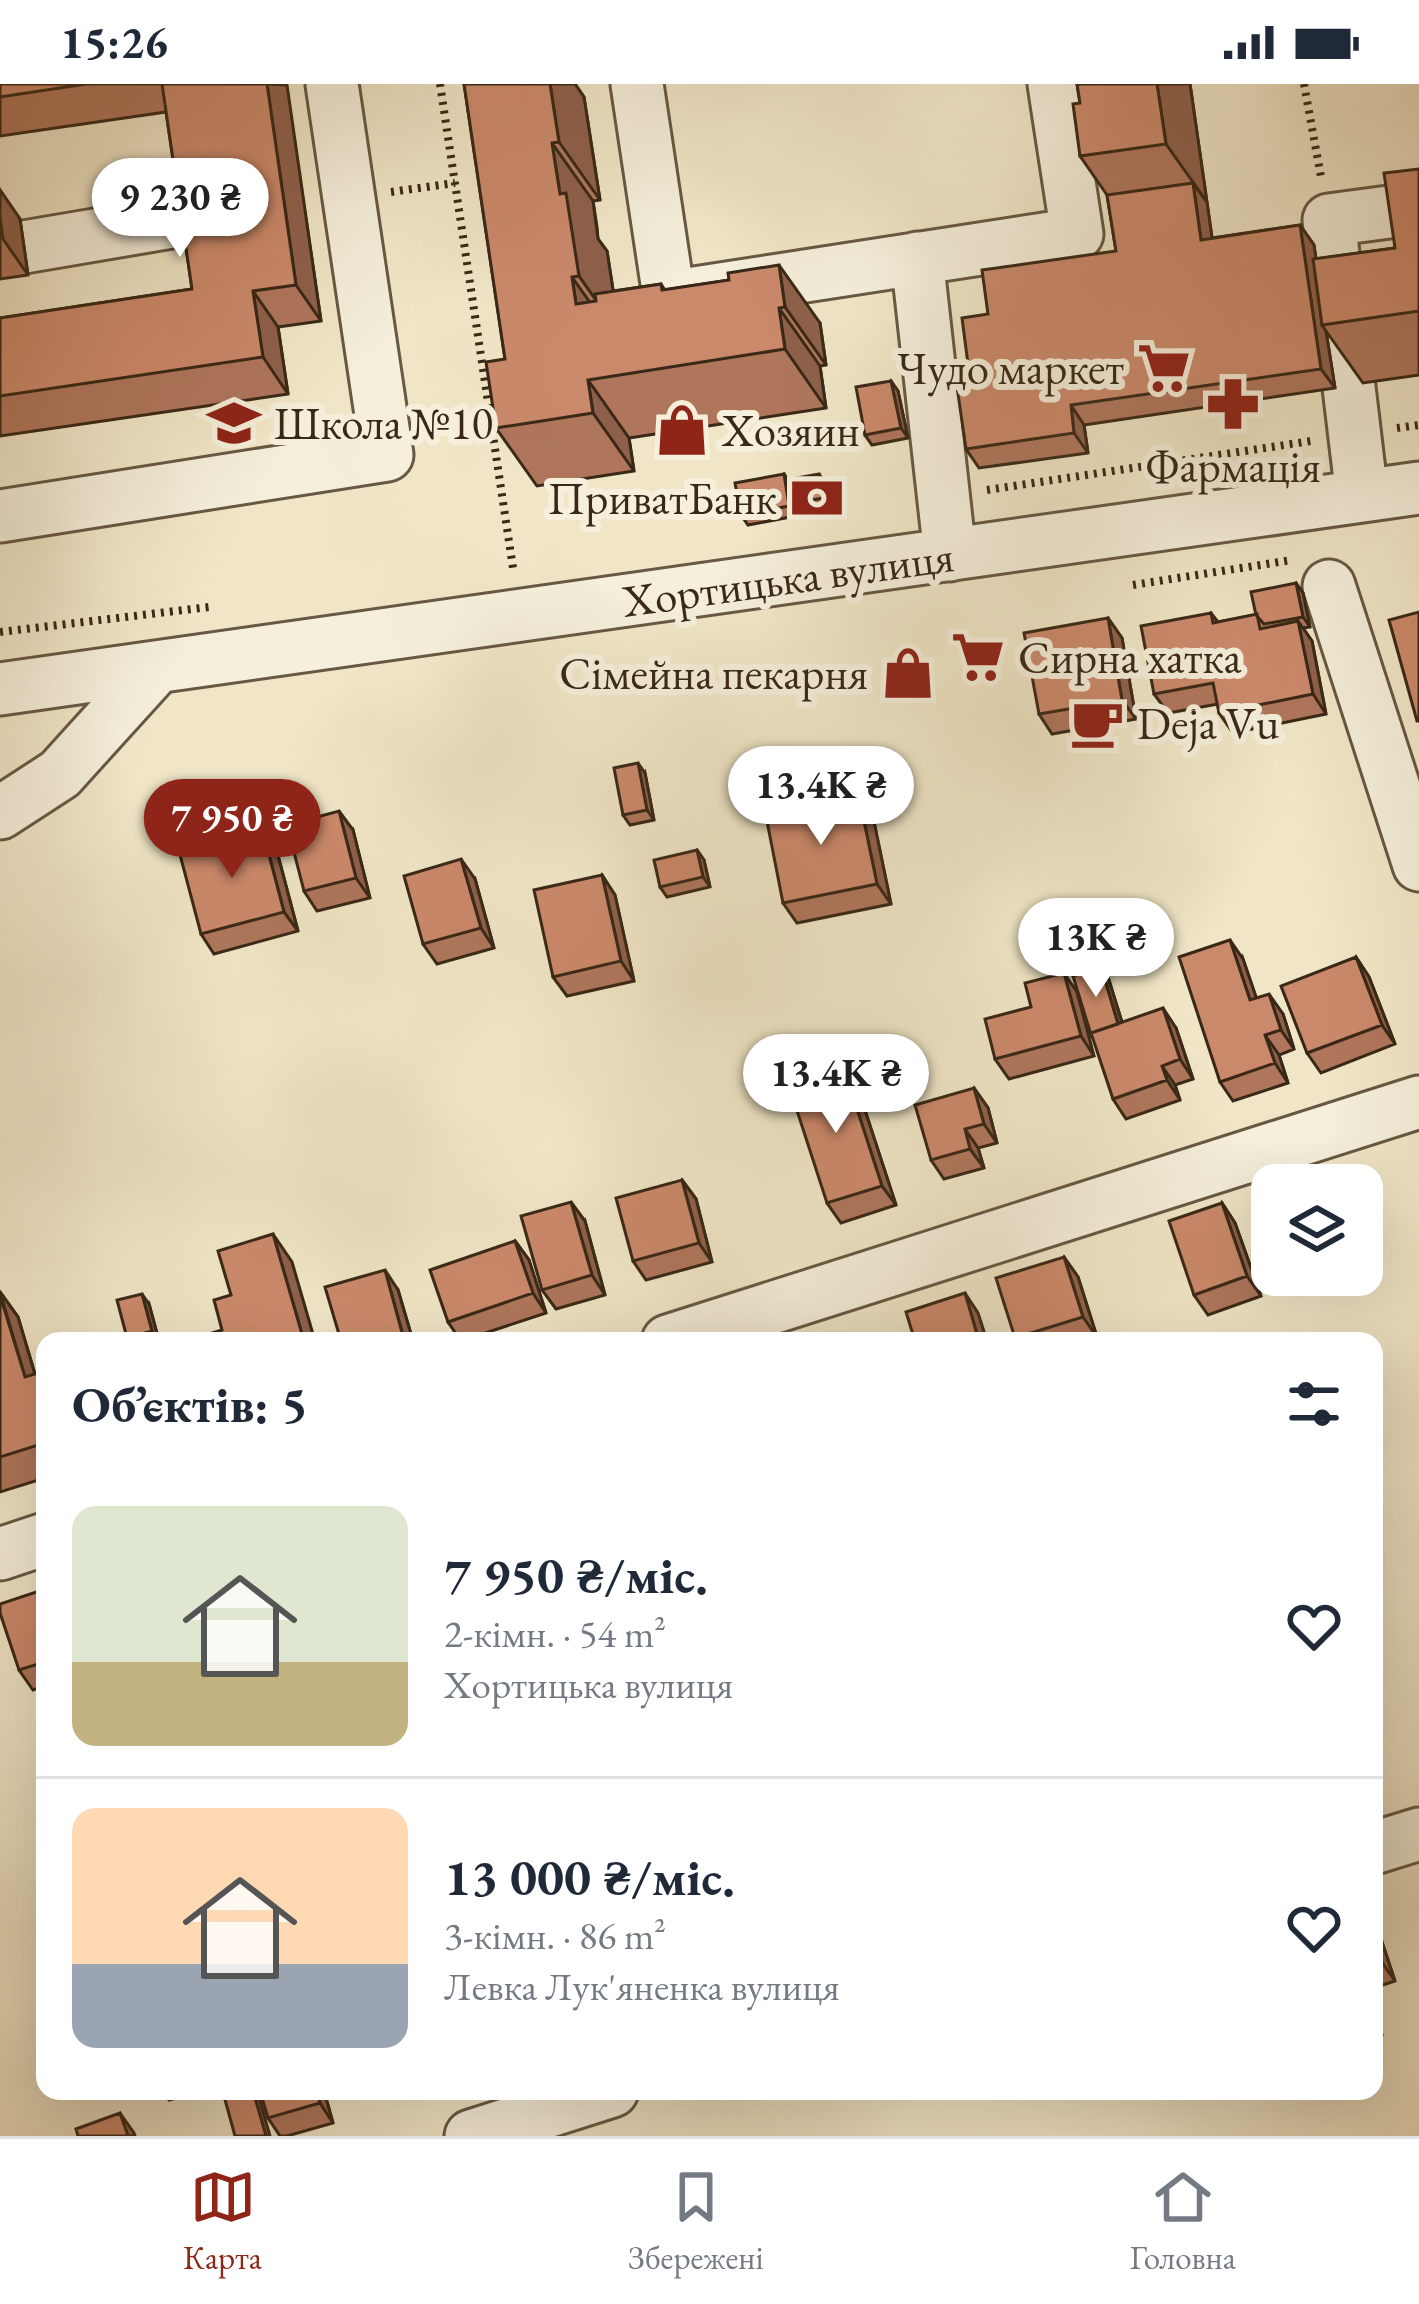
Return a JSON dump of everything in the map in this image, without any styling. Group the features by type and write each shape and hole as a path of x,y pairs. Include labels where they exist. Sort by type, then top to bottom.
{"street":[{"path":"0,516 387,455 327,200 332,84"},
{"path":"637,84 669,297 1077,234 1054,84"},
{"path":"1362,496 1329,220 1419,208"},
{"path":"24,247 201,217"},
{"path":"917,258 950,555"},
{"name":"Хортицька вулиця","path":"0,689 1419,488"},
{"path":"1316,572 1419,865"},
{"path":"0,813 60,774 157,667"},
{"path":"696,1332 1419,1102"},
{"path":"0,1554 36,1542"},
{"path":"1383,1845 1419,1834"},
{"path":"470,2136 584,2100"}],"path":[{"path":"440,84 514,570 490,573"},
{"path":"1304,84 1329,220"},
{"path":"327,200 455,183"},
{"path":"944,497 1419,425"},
{"path":"1133,585 1316,572"},
{"path":"0,632 210,607"}],"building":[{"path":"0,84 86,84 0,97"},
{"path":"162,84 267,84 296,285 253,291 263,357 0,396 0,318 192,289"},
{"path":"464,84 550,84 559,142 552,143 560,194 566,193 579,276 572,277 576,304 596,301 595,294 729,280 728,273 779,265 785,349 588,380 593,413 496,428 486,362 505,359"},
{"path":"1077,84 1157,84 1166,144 1080,156 1073,104 1080,103"},
{"path":"1419,169 1419,311 1322,325 1313,259 1395,248 1384,173"},
{"path":"1193,183 1201,240 1300,225 1321,369 1071,405 1074,433 966,449 954,366 968,364 962,318 988,314 982,270 1116,251 1107,195"},
{"path":"891,381 901,428 865,435 856,387"},
{"path":"784,474 789,506 741,515 735,483"},
{"path":"819,474 823,498 801,502 797,478"},
{"path":"1296,583 1303,617 1264,624 1256,615 1251,592"},
{"path":"1419,612 1419,721 1417,721 1389,620"},
{"path":"1211,613 1213,623 1257,614 1260,629 1298,621 1313,694 1219,713 1213,683 1154,694 1141,626"},
{"path":"1108,618 1122,700 1039,714 1024,633"},
{"path":"638,763 647,810 623,815 614,768"},
{"path":"858,792 877,884 783,903 765,811"},
{"path":"339,811 356,878 304,891 287,825"},
{"path":"262,828 284,912 201,934 179,851"},
{"path":"697,850 703,877 660,887 654,860"},
{"path":"461,859 481,928 423,944 404,876"},
{"path":"602,875 621,961 553,977 534,890"},
{"path":"1230,940 1250,1000 1269,994 1281,1030 1265,1035 1275,1063 1220,1082 1179,957"},
{"path":"1356,957 1382,1025 1307,1053 1281,986"},
{"path":"1101,967 1118,1024 1091,1033 1092,1038 1073,976"},
{"path":"1064,973 1081,1036 995,1059 985,1019 1031,1007 1025,983"},
{"path":"1163,1008 1180,1059 1162,1066 1167,1080 1113,1099 1091,1033"},
{"path":"844,1069 882,1186 827,1203 789,1086"},
{"path":"974,1088 984,1124 965,1129 970,1149 931,1160 915,1105"},
{"path":"682,1180 699,1243 633,1261 616,1198"},
{"path":"571,1202 592,1275 542,1290 521,1216"},
{"path":"1222,1203 1247,1276 1194,1295 1169,1221"},
{"path":"273,1234 301,1332 215,1332 222,1330 214,1300 231,1295 218,1251"},
{"path":"515,1241 533,1293 448,1322 430,1270"},
{"path":"1064,1257 1083,1317 1034,1332 1013,1332 996,1278"},
{"path":"385,1270 402,1332 338,1332 325,1287"},
{"path":"965,1293 976,1332 912,1332 906,1312"},
{"path":"142,1294 152,1331 125,1332 117,1300"},
{"path":"0,1295 25,1377 36,1374 36,1446 0,1457"},
{"path":"36,1592 36,1665 19,1670 0,1604"},
{"path":"225,2100 256,2100 266,2136 235,2136"},
{"path":"263,2100 320,2103 268,2118"},
{"path":"120,2113 128,2136 78,2136 76,2129"}],"place":[{"name":"Чудо маркет","path":"1164,368"},
{"name":"Фармація","path":"1233,404"},
{"name":"Школа №10","path":"234,423"},
{"name":"Хозяин","path":"682,430"},
{"name":"ПриватБанк","path":"817,498"},
{"name":"Сирна хатка","path":"978,657"},
{"name":"Сімейна пекарня","path":"908,673"},
{"name":"Deja Vu","path":"1097,723"}]}
